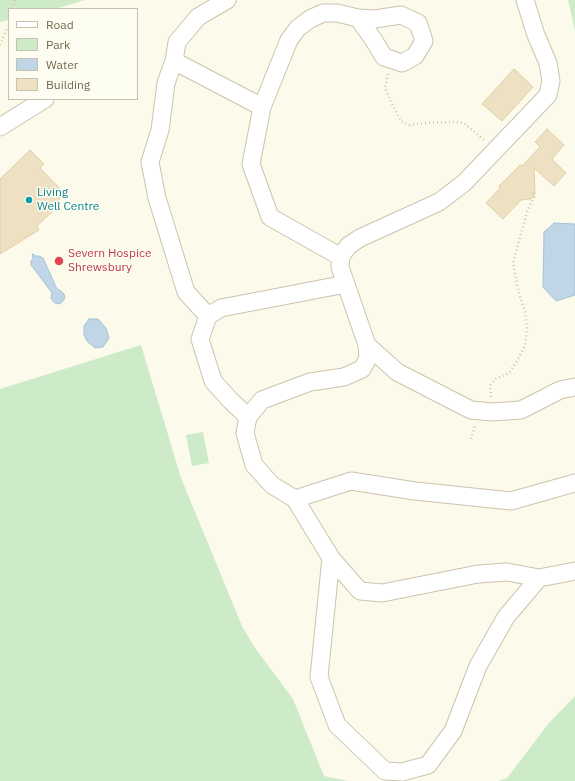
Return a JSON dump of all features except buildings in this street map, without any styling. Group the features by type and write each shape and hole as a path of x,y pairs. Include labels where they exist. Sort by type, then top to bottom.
{"street":[{"path":"208,316 186,292 157,198 150,162 160,130 166,83 174,61 178,42 198,17 227,0"},
{"path":"525,0 536,36 548,63 552,81 548,95 464,183 439,202 360,238 348,246 341,257 340,267 367,345 368,358 362,369 344,377 310,382 262,400 248,417 245,433 254,465 272,485 295,499 331,558 360,591 382,593 478,574 507,572 539,578 575,571"},
{"path":"341,257 270,217 251,164 262,107 289,40 298,28 310,19 323,13 337,13 358,18 375,19 401,15 418,23 424,41 416,56 402,63 384,57 358,18"},
{"path":"174,61 262,107"},
{"path":"0,127 44,100"},
{"path":"248,417 213,381 200,339 208,316 221,308 346,284"},
{"path":"367,345 398,372 471,410 492,412 521,410 560,390 575,387"},
{"path":"295,499 351,481 415,491 511,501 575,483"},
{"path":"331,558 319,677 336,725 385,771 402,772 428,765 453,731 478,666 506,618 539,578"}],"path":[{"path":"0,45 8,26"},
{"path":"393,60 389,71 386,88 401,121 410,125 425,122 464,123 496,150"},
{"path":"492,412 490,386 495,379 509,373 525,346 527,328 525,311 519,294 513,263 527,212 534,197 533,191"}],"green space":[{"path":"0,0 85,0 58,8 8,8 8,20 0,22"},
{"path":"568,0 575,0 575,31"},
{"path":"141,345 181,478 242,626 255,648 293,699 324,776 348,781 0,781 0,389"},
{"path":"203,432 209,463 192,466 186,435"},
{"path":"575,696 575,781 498,781 507,778 549,723"}],"water":[{"path":"554,223 575,224 575,295 556,301 543,287 544,232"},
{"path":"33,254 43,258 57,289 64,294 65,298 59,304 53,301 51,298 52,293 31,265"},
{"path":"89,319 98,319 106,328 109,338 103,347 95,348 87,341 84,335 84,326"}],"place":[{"name":"Living Well Centre","path":"29,200"},
{"name":"Severn Hospice Shrewsbury","path":"59,261"}]}
